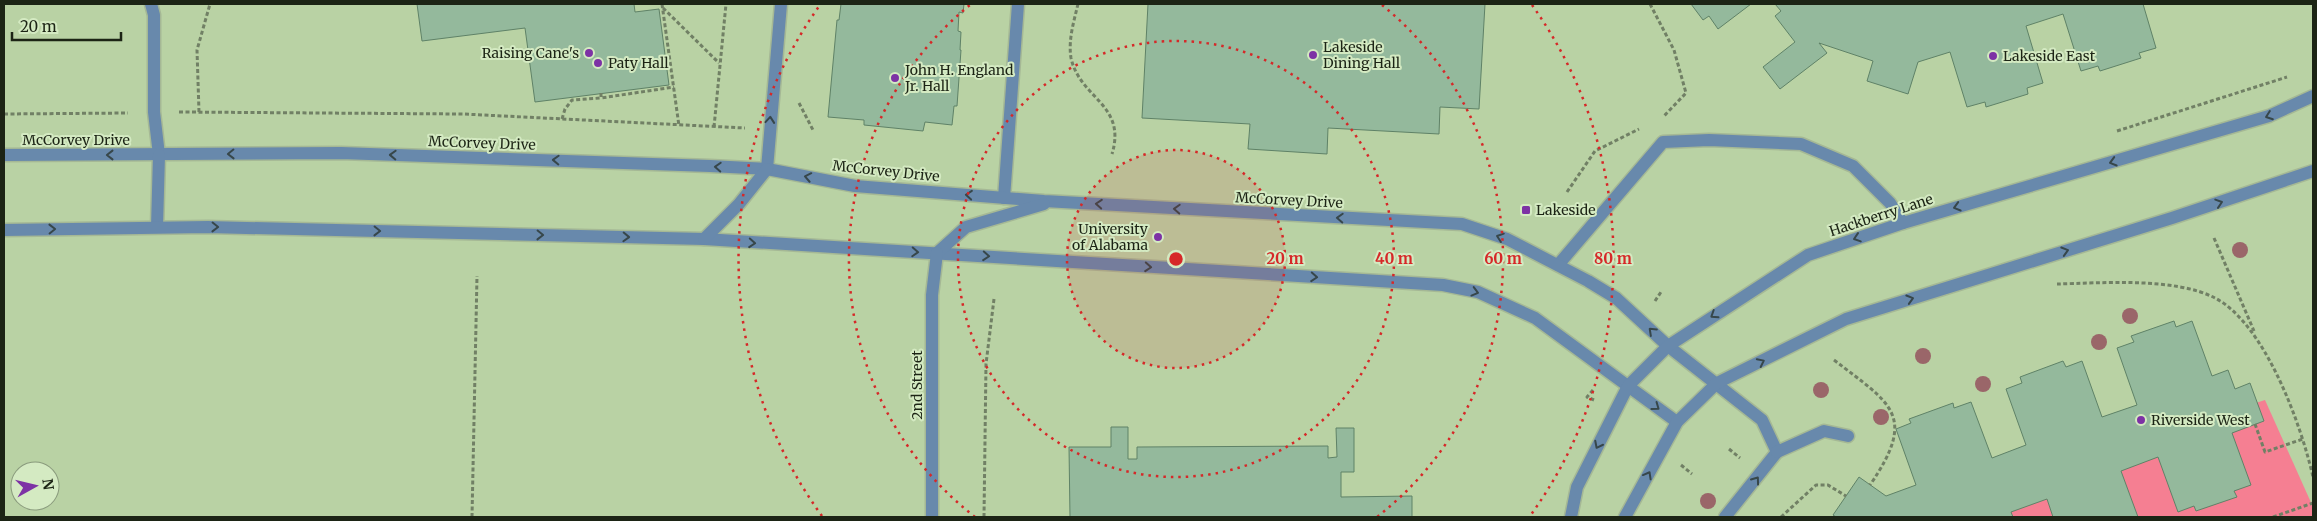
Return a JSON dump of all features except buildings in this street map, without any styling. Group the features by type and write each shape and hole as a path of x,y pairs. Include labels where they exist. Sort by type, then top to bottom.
{"street":[{"path":"151,4 154,15 154,112 159,155 157,226"},
{"path":"704,239 739,204 767,169 781,4"},
{"path":"1004,198 1018,4"},
{"name":"Hackberry Lane","path":"1571,517 1577,487 1628,386 1668,346 1808,255 1903,223 2269,116 2313,96"},
{"path":"1558,265 1663,142 1709,140 1801,144 1852,166 1890,204 1903,223"},
{"name":"McCorvey Drive","path":"4,155 342,153 767,169 855,186 1004,198 1462,224 1507,239 1616,298 1668,346 1762,420 1777,452"},
{"path":"1624,517 1677,422 1717,384 1846,319 2172,218 2313,171"},
{"path":"937,253 966,228 1052,201"},
{"path":"4,230 157,226 704,239 1443,285 1478,292 1535,318 1677,422"},
{"name":"2nd Street","path":"932,517 932,295 937,253"},
{"path":"1725,517 1777,452 1824,430 1848,436"}],"path":[{"path":"199,112 197,50 210,4"},
{"path":"714,127 726,4"},
{"path":"1078,4 1071,32 1072,58 1080,78 1110,115 1117,137 1112,154"},
{"path":"1650,4 1674,50 1686,93 1663,117"},
{"path":"663,6 720,64"},
{"path":"663,6 679,126"},
{"path":"562,119 565,109 572,100 674,87"},
{"path":"4,114 154,112 462,114 769,129"},
{"path":"1566,192 1595,151 1646,126"},
{"path":"2214,238 2254,334 2303,439 2313,477"},
{"path":"472,517 477,276"},
{"path":"2057,284 2147,284 2199,292 2215,298 2236,314 2254,334"},
{"path":"1642,322 1661,292"},
{"path":"984,517 986,364 994,298"},
{"path":"1834,360 1881,397 1894,415 1894,436 1888,458 1870,485"},
{"path":"1587,397 1607,372"},
{"path":"2255,424 2264,452 2303,439"},
{"path":"1781,517 1816,485 1828,486 1846,496"},
{"path":"2273,517 2313,503"}],"shaded area":[{"name":"University of Alabama","path":"4,4 2313,4 2313,517 4,517"},
{"path":"2265,400 2313,507 2313,517 1906,517"}],"place":[{"name":"Raising Cane's","path":"589,53"},
{"name":"Lakeside Dining Hall","path":"1313,55"},
{"name":"Lakeside East","path":"1993,56"},
{"name":"Paty Hall","path":"598,63"},
{"name":"John H. England Jr. Hall","path":"895,78"},
{"name":"Lakeside","path":"1526,210"},
{"name":"University of Alabama","path":"1158,237"},
{"name":"Riverside West","path":"2141,420"}]}
